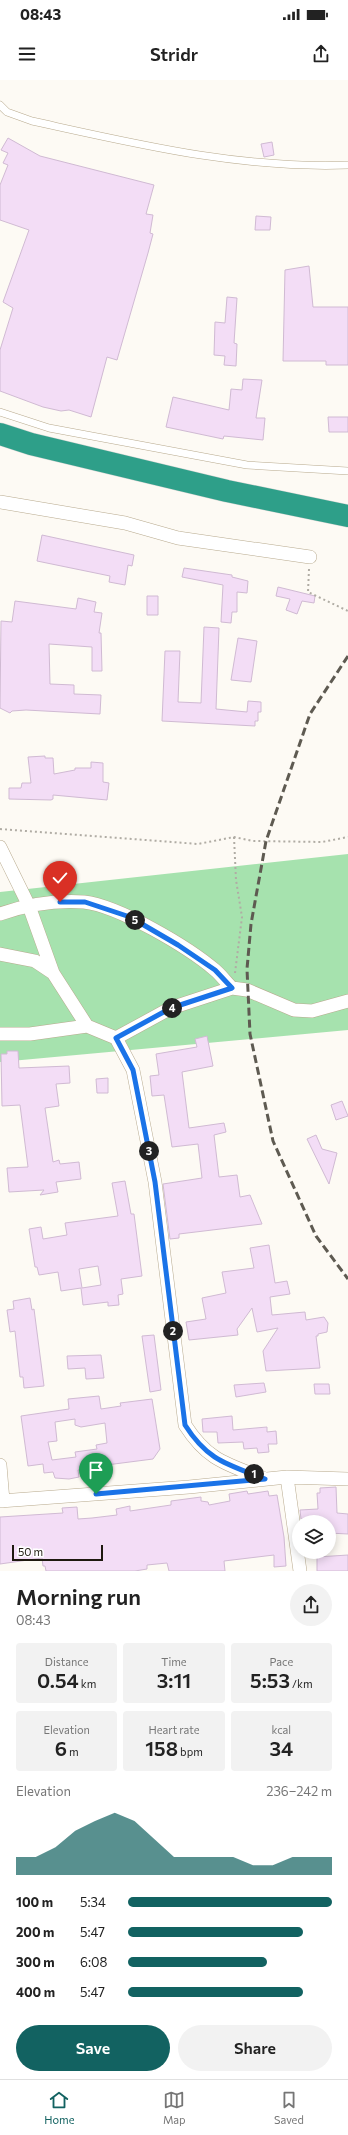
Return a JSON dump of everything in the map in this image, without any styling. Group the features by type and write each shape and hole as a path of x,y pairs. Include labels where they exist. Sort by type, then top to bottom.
{"highway":[{"path":"0,434 54,449 226,491 348,516"}],"street":[{"path":"0,502 125,523 178,538 310,557"},
{"path":"0,847 29,906 53,973 87,1026"},
{"path":"0,914 29,906 60,902 85,902 130,917 178,945 215,970 232,988"},
{"path":"0,954 35,961 53,973"},
{"path":"116,1038 171,1008 232,988 247,990 294,1010 312,1012 348,1001"},
{"path":"0,1034 30,1034 87,1026 116,1038 133,1070 155,1182 185,1425 196,1442 215,1459 265,1479"},
{"path":"0,1465 1,1501 188,1487 287,1477 348,1479"},
{"path":"287,1477 300,1571"}],"lane":[{"path":"0,106 7,112 32,122 191,155 301,166 348,165"},
{"path":"0,412 49,428 247,465 348,471"}],"path":[{"path":"310,557 308,592 348,610"},
{"path":"0,829 198,844 234,837 253,841 322,842 348,837"},
{"path":"232,988 237,967 242,917 236,880 234,837"}],"green space":[{"path":"348,854 348,1030 0,1062 0,892"}],"building":[{"path":"8,138 40,156 154,185 146,214 153,215 150,233 153,234 148,253 117,360 107,357 91,417 69,410 61,411 43,407 0,391 0,350 13,308 3,302 29,230 0,220 0,185 8,165 3,163 8,153 1,150"},
{"path":"272,142 274,155 264,157 261,144"},
{"path":"256,216 271,217 270,230 255,230"},
{"path":"309,266 313,307 348,307 348,365 326,365 326,361 283,361 285,270"},
{"path":"227,297 237,298 234,343 237,344 236,366 224,365 225,356 214,355 215,322 225,323"},
{"path":"243,379 262,380 256,418 265,418 263,440 224,436 223,439 166,427 173,397 229,410 231,389 242,390"},
{"path":"328,417 348,417 348,432 329,432"},
{"path":"42,535 134,555 132,566 128,565 125,585 109,582 110,576 37,561"},
{"path":"184,568 232,575 232,577 248,581 247,593 237,592 237,612 232,612 231,623 221,622 223,585 182,577"},
{"path":"278,587 315,596 314,603 302,601 297,614 286,610 290,599 276,596"},
{"path":"147,596 158,596 158,615 147,615"},
{"path":"78,598 96,602 94,612 102,613 99,633 101,633 102,671 92,671 92,647 49,644 50,684 74,685 74,694 101,695 100,714 26,710 12,711 10,713 0,708 1,621 12,622 15,601 76,609"},
{"path":"204,627 219,628 216,709 247,712 248,701 261,702 261,712 258,712 258,721 255,721 255,726 162,721 165,651 180,651 178,702 201,703"},
{"path":"238,638 257,641 251,682 231,680"},
{"path":"45,756 45,758 53,758 54,774 75,770 75,768 91,768 91,762 103,763 103,782 109,783 107,800 53,795 53,799 51,800 9,799 9,788 21,788 22,783 31,783 28,757"},
{"path":"207,1036 213,1066 182,1072 189,1128 224,1123 226,1132 214,1135 219,1177 237,1175 240,1197 250,1195 262,1224 179,1234 179,1238 170,1239 163,1184 202,1178 198,1144 172,1147 164,1095 152,1096 150,1076 159,1075 156,1054 197,1047 195,1039"},
{"path":"7,1051 18,1051 19,1068 69,1066 70,1083 56,1084 59,1106 45,1108 53,1162 59,1160 60,1164 79,1162 81,1179 56,1182 58,1192 40,1195 44,1190 9,1192 7,1168 28,1167 20,1105 2,1106 1,1054 7,1054"},
{"path":"108,1078 108,1093 97,1093 96,1079"},
{"path":"342,1101 348,1116 336,1120 331,1105"},
{"path":"316,1135 322,1149 337,1153 329,1184 307,1139"},
{"path":"125,1181 131,1214 134,1214 142,1276 121,1279 123,1294 118,1295 119,1305 108,1306 108,1302 83,1305 81,1288 61,1291 58,1272 39,1275 37,1267 35,1267 29,1229 41,1227 43,1239 67,1235 65,1223 118,1216 112,1183","holes":["98,1266 101,1285 82,1288 79,1269"]},
{"path":"269,1245 275,1283 287,1281 290,1294 270,1297 272,1315 305,1312 306,1320 324,1317 328,1323 327,1332 316,1336 320,1368 266,1371 263,1351 278,1328 257,1332 252,1308 237,1329 238,1335 189,1340 186,1322 206,1319 202,1298 226,1293 222,1272 254,1268 250,1248"},
{"path":"30,1298 32,1310 34,1309 44,1386 24,1388 23,1377 20,1377 15,1331 10,1332 7,1310 14,1309 13,1301"},
{"path":"154,1335 161,1390 150,1392 142,1336"},
{"path":"101,1355 104,1378 86,1379 85,1368 68,1369 67,1356"},
{"path":"264,1383 266,1392 236,1397 234,1385"},
{"path":"314,1384 329,1384 330,1394 315,1394"},
{"path":"99,1396 101,1409 121,1406 120,1403 152,1399 160,1449 153,1459 83,1468 83,1470 78,1470 79,1477 69,1479 55,1478 53,1472 44,1473 43,1464 28,1466 21,1416 69,1409 68,1399","holes":["75,1419 75,1425 81,1427 105,1423 107,1443 96,1445 97,1449 75,1452 76,1457 52,1460 48,1442 57,1441 55,1422"]},
{"path":"232,1416 233,1430 267,1427 267,1432 276,1431 277,1444 268,1444 269,1452 258,1453 257,1448 244,1449 243,1442 218,1443 217,1432 203,1432 202,1419"},
{"path":"336,1487 337,1513 348,1514 348,1534 336,1533 336,1515 301,1515 300,1510 318,1509 317,1493 320,1493 320,1488"},
{"path":"247,1491 248,1494 268,1491 269,1496 277,1495 284,1537 286,1566 274,1567 274,1555 224,1561 225,1571 169,1571 167,1563 147,1565 147,1569 135,1571 46,1571 45,1566 43,1566 42,1558 0,1564 0,1517 63,1513 62,1508 77,1507 78,1519 92,1518 117,1515 116,1509 130,1506 130,1511 171,1505 171,1501 201,1497 201,1501 208,1502 209,1505 230,1501 229,1494"},
{"path":"348,1555 348,1571 317,1571 317,1559 336,1559 336,1556"}],"railway":[{"path":"348,656 310,714 266,841 251,924 247,969 250,1034 273,1141 316,1236 348,1279"}],"route":[{"path":"60,902 85,902 130,917 178,945 215,970 232,988 171,1008 116,1038 133,1070 155,1182 185,1425 196,1442 215,1459 265,1479 96,1494"}]}
